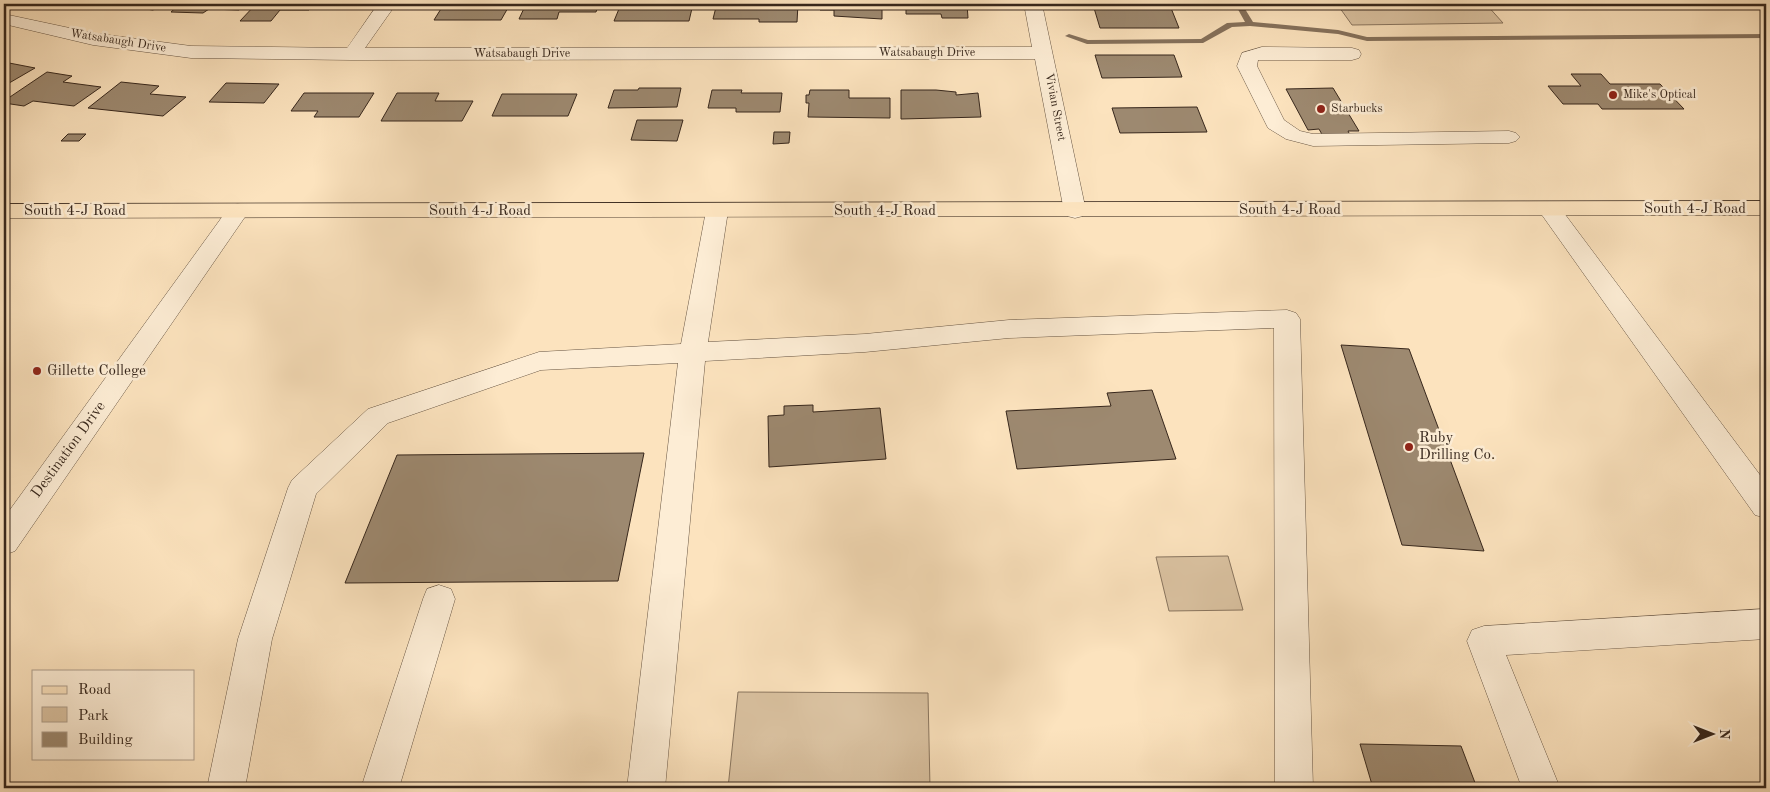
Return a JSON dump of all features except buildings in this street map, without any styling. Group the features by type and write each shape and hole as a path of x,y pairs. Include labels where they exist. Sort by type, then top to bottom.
{"main road":[{"name":"South 4-J Road","path":"4,210 717,212 1766,208"}],"street":[{"path":"352,54 386,4"},
{"name":"Vivian Street","path":"1033,4 1075,211"},
{"name":"Watsabaugh Drive","path":"4,20 93,40 191,52 352,54 1044,53"},
{"path":"1352,54 1262,53 1249,57 1247,66 1275,124 1293,135 1313,140 1509,137"},
{"name":"Destination Drive","path":"4,542 238,210"},
{"path":"1550,210 1766,506"},
{"path":"646,788 693,351 717,212"},
{"path":"226,788 255,639 303,488 378,416 539,361 865,343 1009,329 1287,319 1294,788"},
{"path":"380,788 439,599"},
{"path":"1541,788 1484,641 1766,624"}],"green space":[{"path":"1337,4 1486,4 1503,23 1352,25"},
{"path":"1228,556 1243,610 1169,611 1156,557"},
{"path":"738,692 928,693 930,788 728,788"}],"waterway":[{"path":"1239,4 1250,24"},
{"path":"1069,36 1087,42 1203,41 1230,25 1250,24"},
{"path":"1250,24 1338,32 1367,39 1766,36"}],"place":[{"name":"Mike's Optical","path":"1613,95"},
{"name":"Starbucks","path":"1321,109"},
{"name":"Gillette College","path":"37,371"},
{"name":"Ruby Drilling Co.","path":"1409,447"}]}
